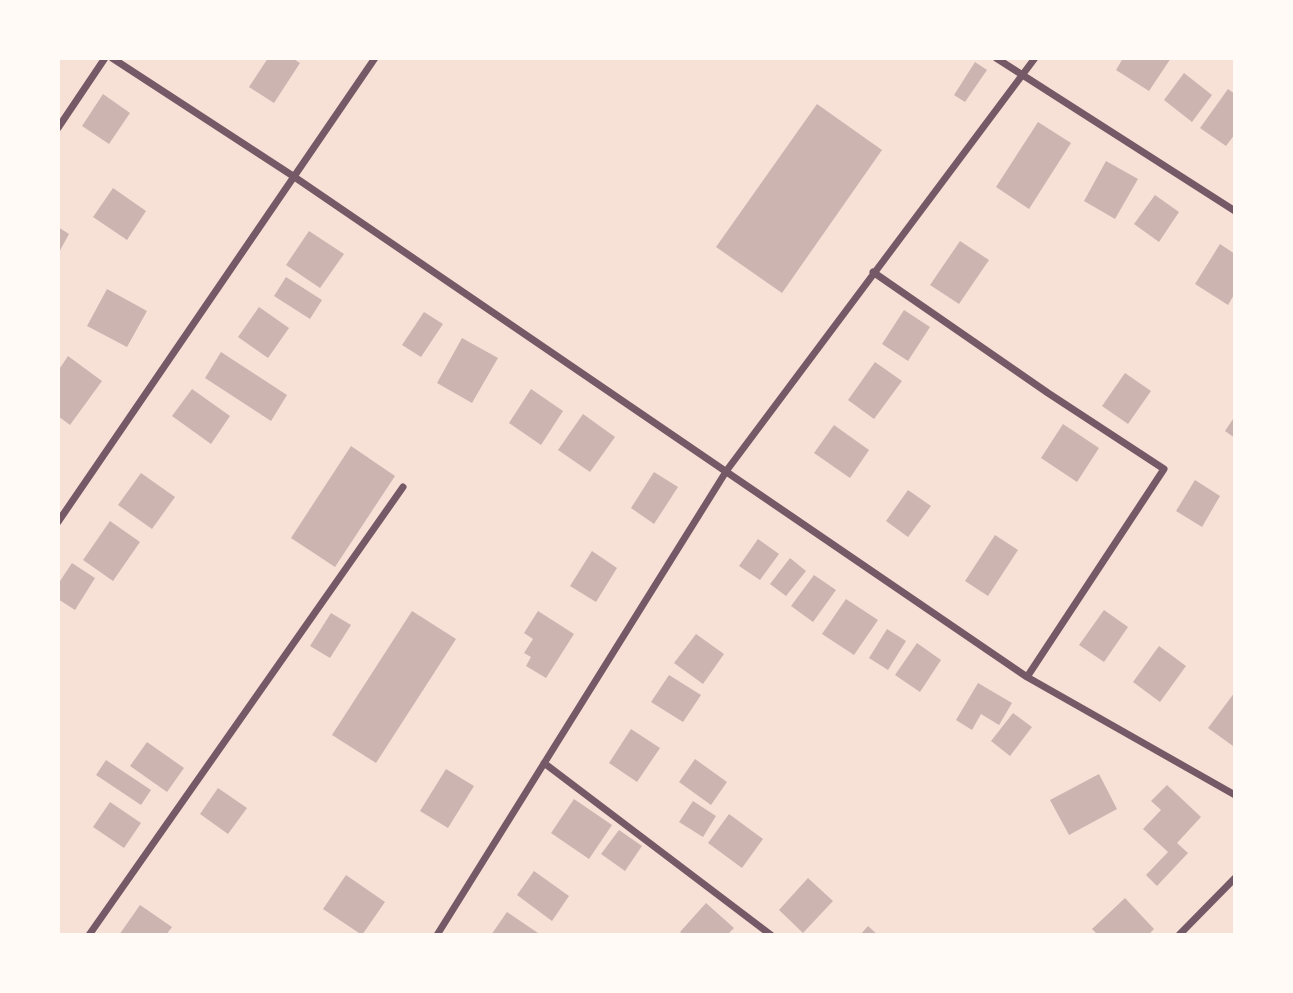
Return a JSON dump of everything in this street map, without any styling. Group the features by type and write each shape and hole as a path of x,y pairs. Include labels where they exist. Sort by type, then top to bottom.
{"street":[{"path":"58,128 105,58"},
{"path":"112,58 293,176 1027,677 1235,795"},
{"path":"58,522 375,58"},
{"path":"996,58 1235,211"},
{"path":"437,935 727,470 1035,58"},
{"path":"873,272 1164,469 1027,677"},
{"path":"89,935 403,487"},
{"path":"544,763 771,935"},
{"path":"1179,935 1235,878"}],"building":[{"path":"268,58 292,58 300,63 274,103 249,87"},
{"path":"1123,58 1171,58 1149,91 1116,70"},
{"path":"975,62 987,70 965,102 954,95"},
{"path":"1184,73 1212,95 1192,122 1164,100"},
{"path":"1228,89 1235,94 1235,134 1226,146 1200,128"},
{"path":"103,94 130,113 109,144 82,126"},
{"path":"817,104 882,150 782,293 716,247"},
{"path":"1038,122 1071,143 1029,209 996,187"},
{"path":"1106,161 1138,179 1115,219 1084,201"},
{"path":"113,188 146,211 127,240 93,217"},
{"path":"1155,195 1179,212 1159,242 1134,224"},
{"path":"58,227 69,234 58,254"},
{"path":"309,231 344,254 320,288 286,265"},
{"path":"960,241 989,260 959,304 930,285"},
{"path":"1220,244 1235,254 1235,293 1228,305 1195,284"},
{"path":"286,277 322,300 310,319 274,296"},
{"path":"107,289 147,311 127,347 87,326"},
{"path":"259,307 289,328 268,358 238,337"},
{"path":"904,310 930,327 908,361 882,344"},
{"path":"424,312 443,324 421,357 402,345"},
{"path":"462,338 498,358 472,403 437,383"},
{"path":"221,352 287,395 271,421 205,378"},
{"path":"68,356 102,381 70,425 58,416 58,371"},
{"path":"875,362 902,381 874,419 848,400"},
{"path":"1125,373 1151,391 1128,424 1102,406"},
{"path":"192,389 230,416 211,444 172,416"},
{"path":"531,389 563,411 541,445 509,423"},
{"path":"583,414 615,437 590,472 558,450"},
{"path":"1235,416 1235,438 1225,431"},
{"path":"1063,424 1099,448 1077,482 1041,458"},
{"path":"834,425 869,450 850,478 814,453"},
{"path":"351,446 395,476 335,567 291,538"},
{"path":"654,472 678,487 654,524 631,508"},
{"path":"141,473 175,497 152,529 118,505"},
{"path":"1195,480 1220,496 1202,527 1176,511"},
{"path":"908,490 931,506 908,537 886,521"},
{"path":"110,521 140,542 113,581 83,560"},
{"path":"995,535 1018,550 988,596 965,581"},
{"path":"758,539 779,554 760,580 739,566"},
{"path":"592,551 617,568 596,602 570,586"},
{"path":"790,558 806,571 786,596 770,584"},
{"path":"72,563 95,578 75,610 58,599 58,584"},
{"path":"814,575 836,590 813,622 791,606"},
{"path":"846,599 878,620 854,655 822,634"},
{"path":"1104,610 1128,627 1104,662 1079,645"},
{"path":"412,611 456,639 376,763 332,735"},
{"path":"538,611 574,634 546,678 526,666 531,657 524,653 533,639 524,633"},
{"path":"331,613 351,625 330,658 310,646"},
{"path":"887,629 906,641 888,670 869,658"},
{"path":"696,634 724,654 703,684 674,663"},
{"path":"917,643 941,660 920,692 895,675"},
{"path":"1159,646 1186,666 1160,702 1133,682"},
{"path":"669,675 701,695 683,722 651,702"},
{"path":"978,683 1012,703 999,725 981,714 972,730 956,720"},
{"path":"1235,692 1235,742 1233,746 1208,728"},
{"path":"1013,713 1032,727 1010,756 991,741"},
{"path":"631,729 660,748 637,782 609,763"},
{"path":"147,742 184,768 167,792 130,766"},
{"path":"695,759 727,782 711,805 679,782"},
{"path":"106,760 151,790 141,805 96,775"},
{"path":"446,769 474,786 448,828 420,811"},
{"path":"1099,774 1117,809 1069,835 1050,800"},
{"path":"1167,785 1201,817 1177,843 1188,853 1157,886 1146,875 1168,852 1143,829 1161,810 1151,801"},
{"path":"218,788 247,808 228,834 200,814"},
{"path":"574,799 612,825 589,859 551,833"},
{"path":"693,801 716,816 703,837 679,822"},
{"path":"110,802 141,823 124,848 93,827"},
{"path":"729,814 763,839 742,868 708,843"},
{"path":"619,830 642,846 625,871 601,854"},
{"path":"534,871 569,896 552,921 517,895"},
{"path":"346,875 385,902 362,935 323,909"},
{"path":"808,878 833,901 803,933 779,910"},
{"path":"1125,898 1154,929 1148,935 1098,935 1092,929"},
{"path":"706,903 734,928 727,935 684,935 680,932"},
{"path":"140,905 172,927 166,935 119,935"},
{"path":"507,912 541,935 491,935"},
{"path":"868,926 878,935 860,935"}]}
